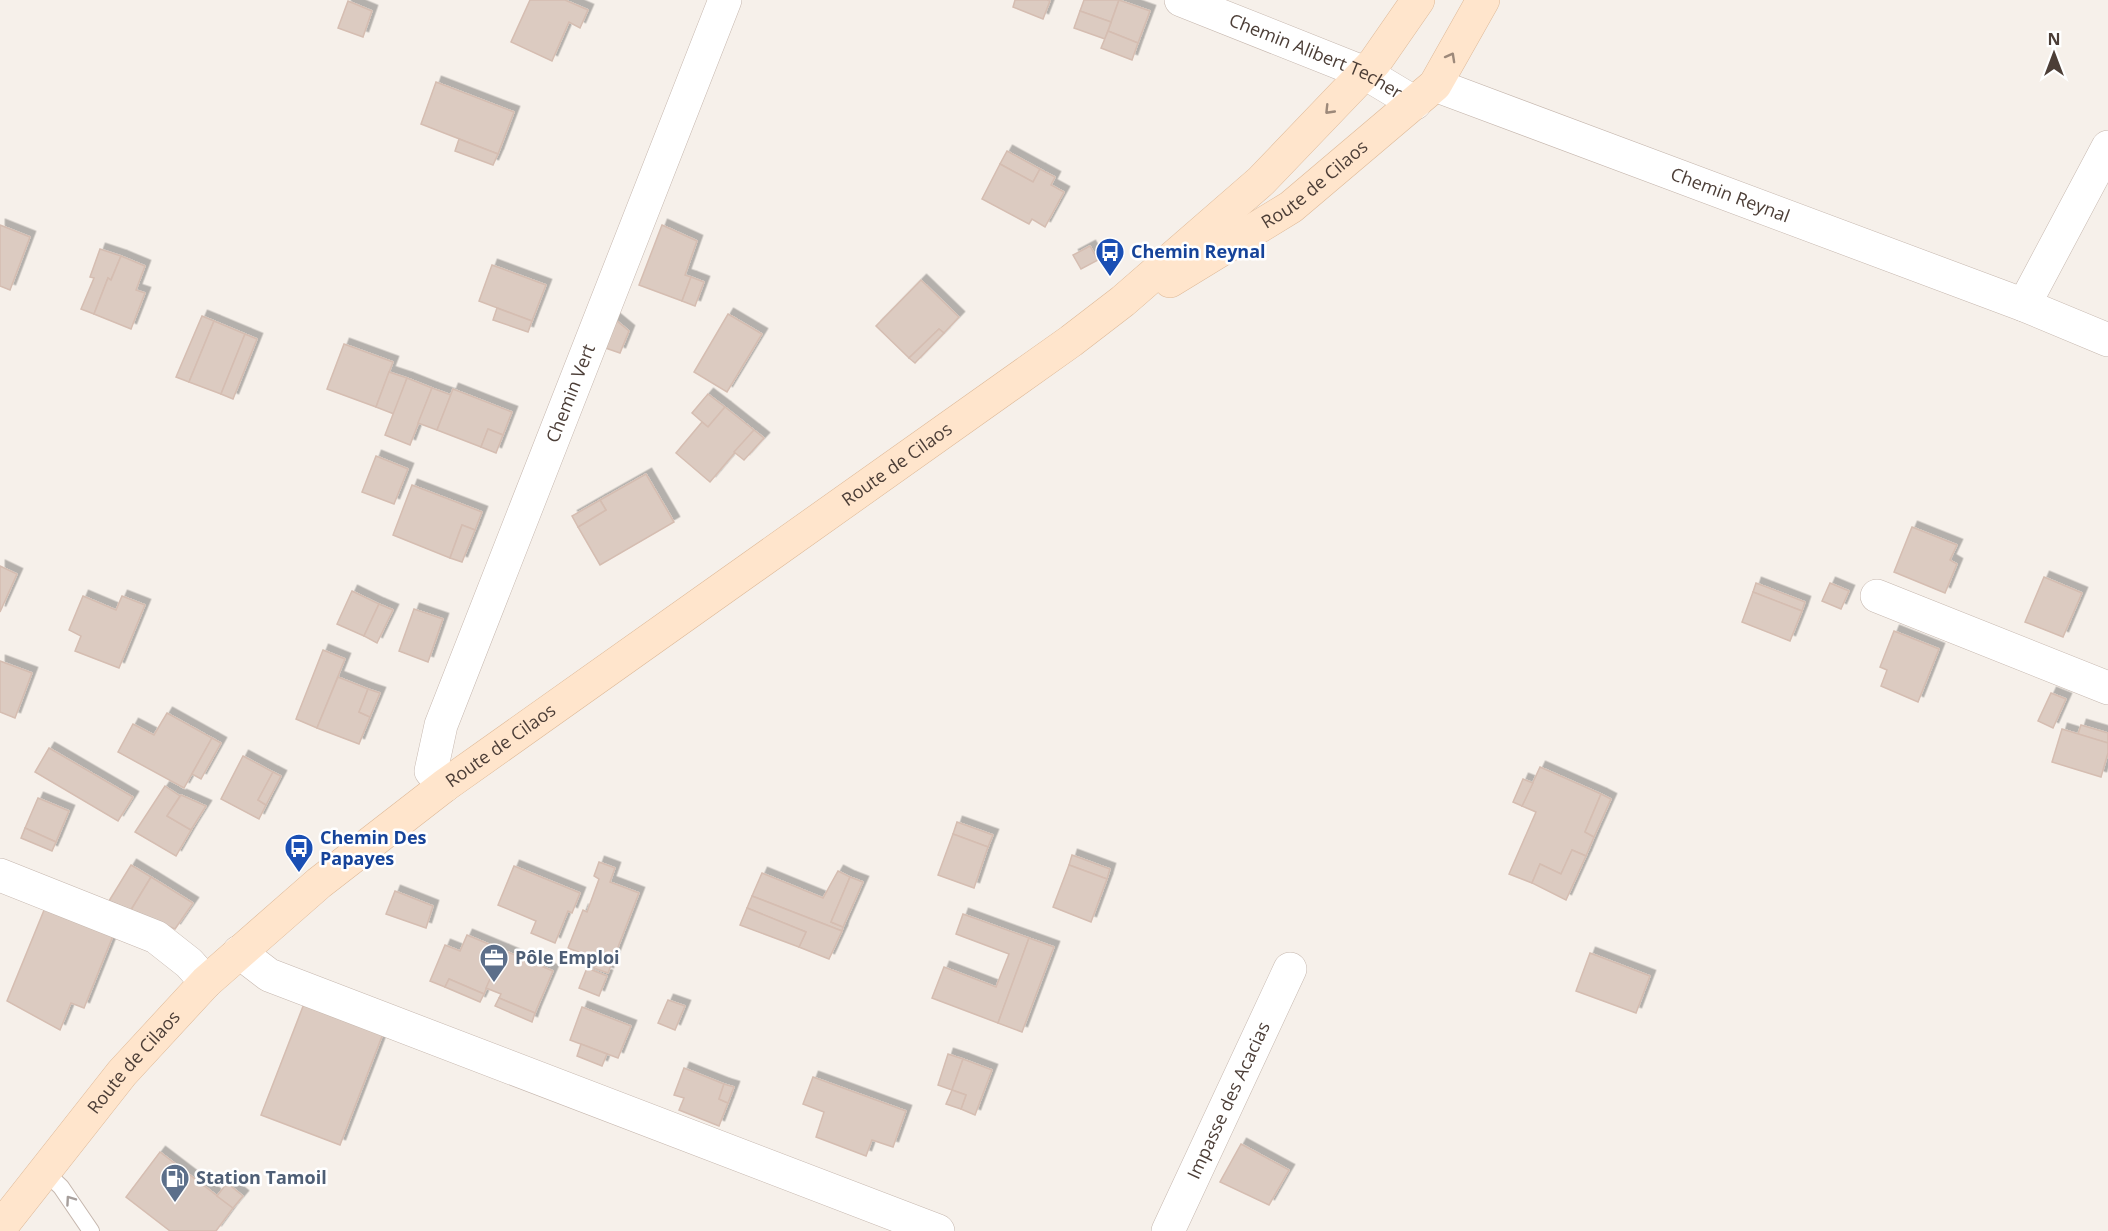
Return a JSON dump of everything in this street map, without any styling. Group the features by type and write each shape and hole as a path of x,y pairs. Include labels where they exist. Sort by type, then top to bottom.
{"main road":[{"name":"Route de Cilaos","path":"0,1227 122,1073 206,982 239,952 319,883 444,786 1124,301 1261,181 1365,73 1418,0"},
{"name":"Route de Cilaos","path":"1071,341 1291,207 1425,94 1483,0"}],"street":[{"name":"Chemin Vert","path":"444,786 431,771 441,725 725,0"},
{"name":"Chemin Alibert Techer","path":"1181,0 1365,73 1425,94"},
{"name":"Chemin Reynal","path":"1425,94 2024,305 2108,340"},
{"path":"2024,305 2108,147"},
{"path":"1876,596 2108,687"},
{"path":"0,875 156,937 189,963 206,982"},
{"path":"239,952 269,975 938,1231"},
{"name":"Impasse des Acacias","path":"1168,1231 1290,969"}],"lane":[{"path":"44,1171 61,1187 91,1231"}],"building":[{"path":"530,0 565,0 588,10 580,28 569,22 552,61 511,42"},
{"path":"1015,0 1050,1 1043,19 1013,7"},
{"path":"1084,0 1119,0 1111,22 1080,11"},
{"path":"1119,0 1150,11 1138,43 1108,31"},
{"path":"348,1 372,11 363,37 338,28"},
{"path":"1080,11 1111,22 1105,39 1074,28"},
{"path":"1108,31 1138,43 1132,60 1101,48"},
{"path":"436,82 514,112 498,154 421,124"},
{"path":"459,139 498,154 493,165 455,151"},
{"path":"1007,151 1040,169 1033,182 1000,164"},
{"path":"1000,164 1033,182 1040,169 1055,177 1051,185 1064,192 1045,227 1032,219 1029,224 982,199"},
{"path":"0,225 30,237 10,290 0,286"},
{"path":"662,225 697,241 685,275 691,277 682,301 639,285"},
{"path":"1090,246 1098,260 1081,269 1073,255"},
{"path":"100,249 121,256 111,280 108,278 94,314 81,309 94,278 90,277"},
{"path":"121,256 145,266 136,290 145,293 131,329 94,314 108,278 111,280"},
{"path":"492,265 546,285 532,321 479,301"},
{"path":"691,277 704,282 695,306 682,301"},
{"path":"921,280 959,317 944,333 939,329 909,358 876,326"},
{"path":"497,308 532,321 528,332 493,320"},
{"path":"605,311 629,331 620,353 591,343"},
{"path":"728,314 762,334 727,392 694,372"},
{"path":"202,316 214,321 189,382 176,377"},
{"path":"214,321 245,334 221,394 189,382"},
{"path":"939,329 944,333 915,363 909,358"},
{"path":"245,334 257,339 233,399 221,394"},
{"path":"344,344 393,362 376,407 327,389"},
{"path":"389,372 407,378 394,414 376,407"},
{"path":"407,378 432,388 410,445 385,435"},
{"path":"432,388 451,395 437,430 418,423"},
{"path":"453,389 512,412 503,435 488,429 481,447 437,430"},
{"path":"708,394 725,407 708,427 692,413"},
{"path":"725,407 754,430 710,482 676,453 702,422 708,427"},
{"path":"488,429 503,435 496,453 481,447"},
{"path":"754,430 764,438 744,460 734,452"},
{"path":"376,456 408,469 394,504 362,492"},
{"path":"646,474 674,522 600,565 578,527 606,510 600,500"},
{"path":"412,485 482,512 475,530 462,525 450,558 393,535"},
{"path":"600,500 606,510 578,527 572,516"},
{"path":"462,525 475,530 462,562 450,558"},
{"path":"1912,527 1957,545 1950,560 1957,564 1945,593 1894,572"},
{"path":"0,566 17,574 0,612"},
{"path":"2044,577 2082,593 2063,637 2025,622"},
{"path":"1756,583 1805,602 1802,611 1753,592"},
{"path":"1830,583 1849,591 1841,609 1822,601"},
{"path":"352,591 379,604 364,636 337,624"},
{"path":"1753,592 1802,611 1790,641 1742,622"},
{"path":"83,596 116,610 122,596 145,605 119,668 75,651 81,636 69,630"},
{"path":"379,604 393,610 377,643 364,636"},
{"path":"414,609 443,619 428,662 399,651"},
{"path":"1894,631 1939,649 1918,702 1881,686 1887,670 1880,667"},
{"path":"323,650 345,659 317,728 296,719"},
{"path":"0,661 32,673 15,718 0,712"},
{"path":"338,677 368,689 359,712 370,717 359,744 317,728"},
{"path":"368,689 380,693 370,717 359,712"},
{"path":"2051,693 2066,699 2053,728 2038,721"},
{"path":"167,713 212,738 184,788 118,752 133,724 154,735"},
{"path":"2081,725 2108,733 2108,743 2078,734"},
{"path":"2062,729 2108,743 2108,753 2101,777 2052,762"},
{"path":"212,738 221,743 201,779 192,774"},
{"path":"49,748 133,797 118,821 35,772"},
{"path":"243,756 273,772 258,800 266,805 259,819 221,799"},
{"path":"1540,767 1601,794 1585,832 1594,837 1586,856 1572,850 1561,874 1540,864 1532,883 1509,874 1536,812 1522,806"},
{"path":"273,772 281,776 266,805 258,800"},
{"path":"1523,779 1533,783 1522,806 1513,802"},
{"path":"165,786 180,796 167,816 191,830 176,856 135,832"},
{"path":"1601,794 1611,799 1594,837 1585,832"},
{"path":"181,795 206,806 191,830 167,816"},
{"path":"38,798 69,811 56,842 25,828"},
{"path":"957,822 993,835 988,847 953,834"},
{"path":"25,828 56,842 52,851 21,838"},
{"path":"953,834 988,847 974,888 938,875"},
{"path":"1572,850 1586,856 1566,900 1532,883 1540,864 1561,874"},
{"path":"1072,855 1110,869 1107,879 1069,865"},
{"path":"599,862 615,868 610,882 639,893 608,973 594,968 597,959 568,948 583,910 587,912 599,879 594,876"},
{"path":"131,865 151,877 131,910 109,901"},
{"path":"1069,865 1107,879 1091,922 1053,907"},
{"path":"514,866 580,893 572,913 568,911 555,943 531,933 536,921 498,905"},
{"path":"838,871 850,877 831,922 843,927 842,931 752,896 762,873 823,898"},
{"path":"151,877 193,903 175,929 131,910"},
{"path":"850,877 863,882 843,927 831,922"},
{"path":"395,891 433,906 426,928 386,914"},
{"path":"752,896 842,931 829,959 799,947 806,932 747,908"},
{"path":"49,898 117,926 84,1008 71,1003 60,1030 7,1001"},
{"path":"747,908 806,932 799,947 740,925"},
{"path":"963,914 1029,938 998,1023 932,998 944,967 996,987 1009,954 956,934"},
{"path":"467,935 503,950 484,994 449,979 445,987 430,981 445,945 460,951"},
{"path":"1029,938 1054,947 1022,1032 998,1023"},
{"path":"503,950 553,971 535,1013 499,998 501,994 486,988"},
{"path":"1590,953 1650,976 1636,1013 1576,991"},
{"path":"587,968 607,976 599,996 579,988"},
{"path":"449,979 484,994 480,1002 445,987"},
{"path":"307,996 386,1026 340,1145 261,1115"},
{"path":"499,998 535,1013 532,1022 495,1006"},
{"path":"668,1000 685,1006 675,1030 658,1023"},
{"path":"582,1007 631,1026 618,1058 570,1040"},
{"path":"581,1044 607,1054 602,1066 577,1056"},
{"path":"948,1054 963,1059 952,1090 938,1085"},
{"path":"963,1059 992,1070 975,1115 961,1109 966,1095 952,1090"},
{"path":"684,1068 724,1084 719,1099 728,1103 719,1126 679,1110 684,1098 674,1095"},
{"path":"813,1077 906,1111 893,1147 872,1140 866,1156 816,1137 824,1112 803,1104"},
{"path":"724,1084 734,1087 728,1103 719,1099"},
{"path":"952,1090 966,1095 961,1109 946,1104"},
{"path":"1241,1144 1289,1170 1269,1205 1220,1182"},
{"path":"160,1152 233,1208 216,1231 170,1231 126,1197"},
{"path":"227,1183 243,1196 233,1208 217,1196"}],"place":[{"name":"Chemin Reynal","path":"1110,278"},
{"name":"Chemin Des Papayes","path":"299,874"},
{"name":"Pôle Emploi","path":"494,984"},
{"name":"Station Tamoil","path":"175,1204"}]}
